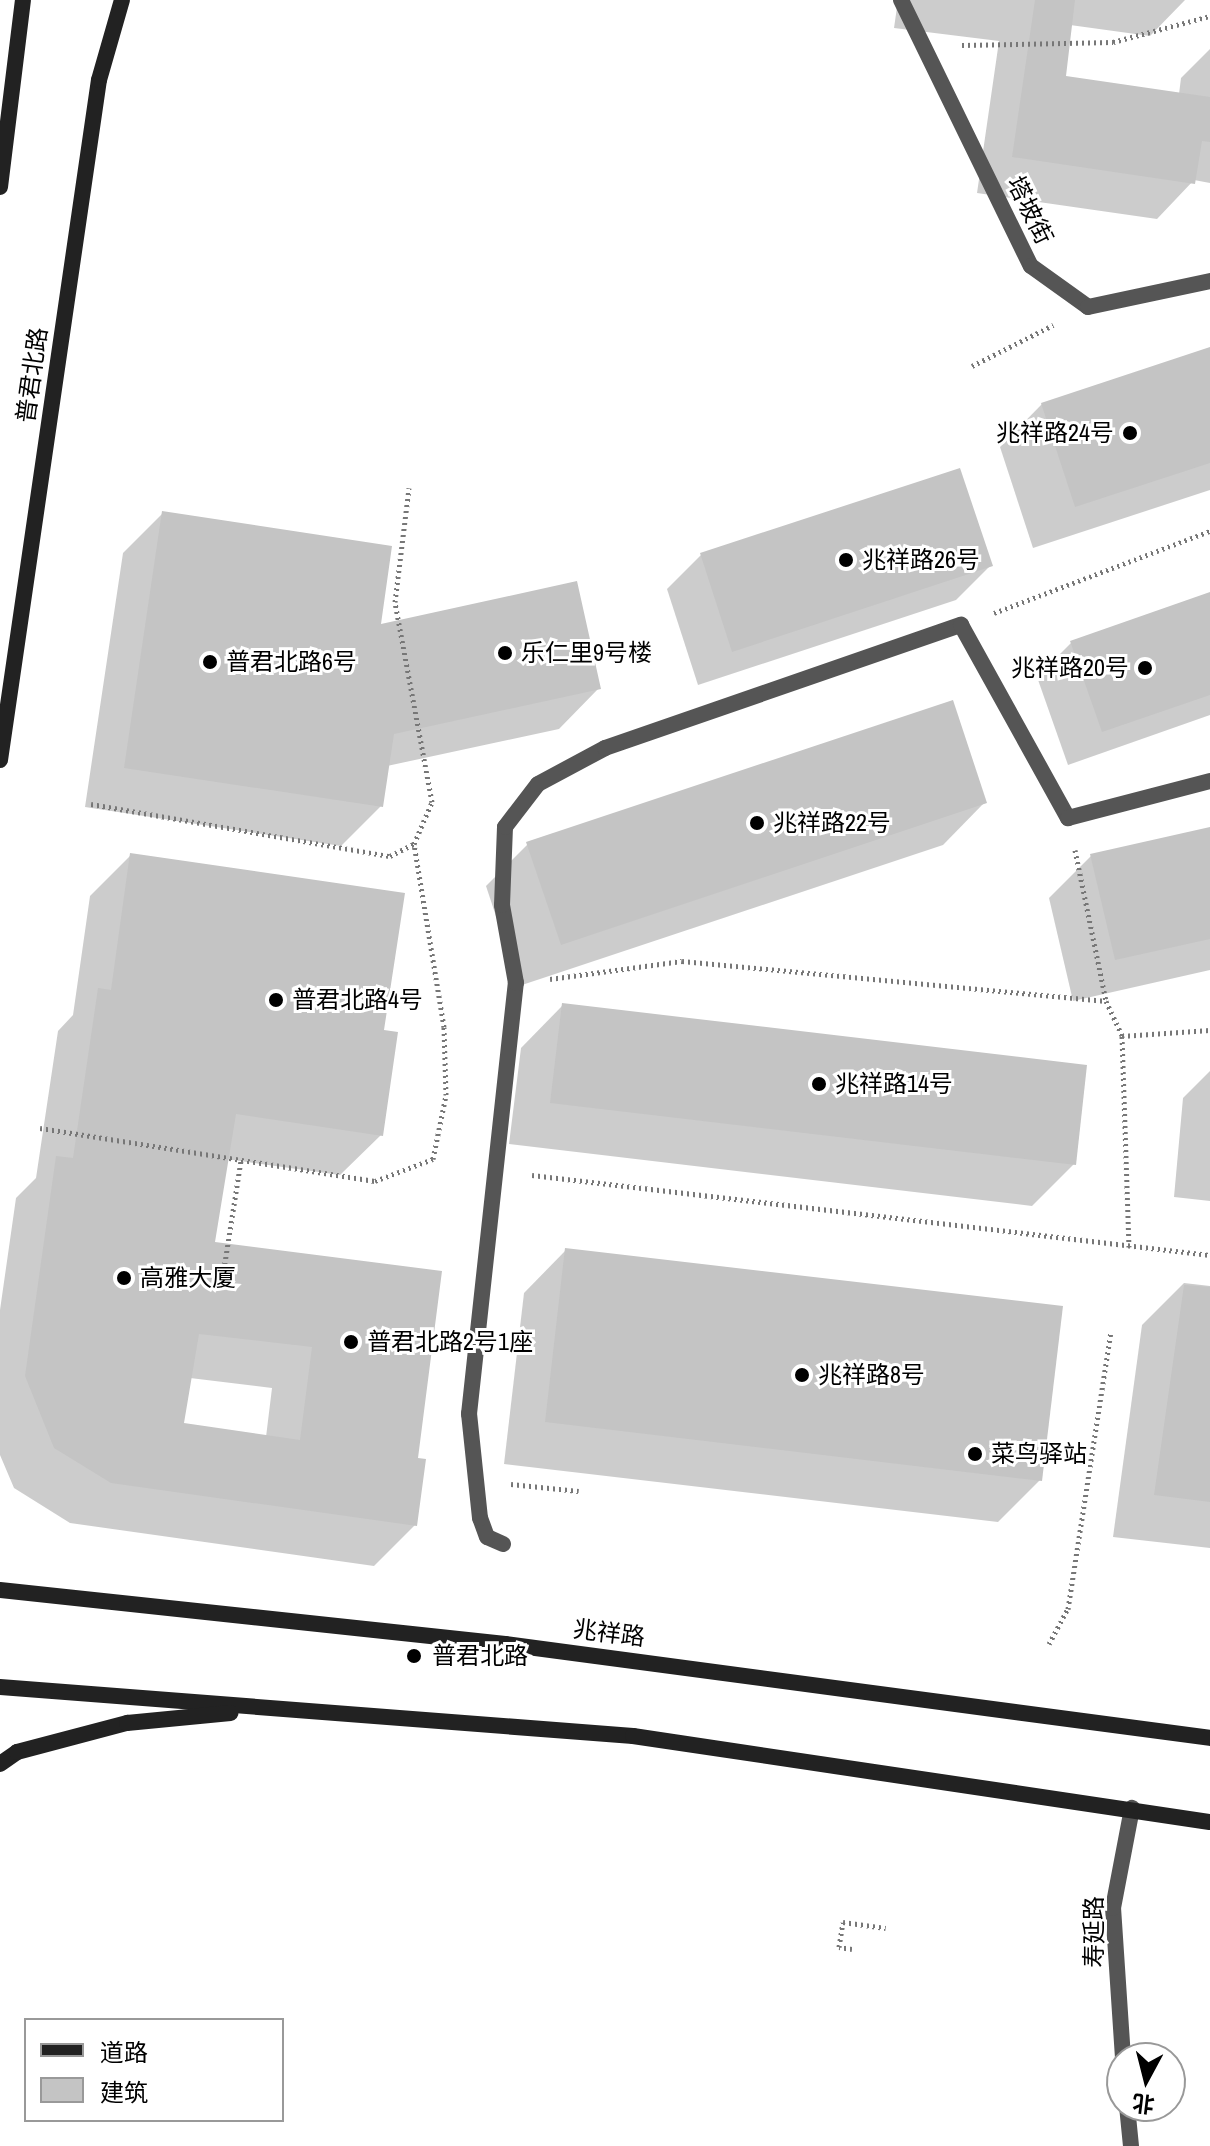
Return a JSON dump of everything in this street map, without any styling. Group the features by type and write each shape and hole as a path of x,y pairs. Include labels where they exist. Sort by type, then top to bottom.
{"main road":[{"path":"0,187 23,0"},
{"name":"普君北路","path":"0,760 99,80 122,0"},
{"name":"兆祥路","path":"0,1590 505,1644 1210,1738"},
{"path":"0,1687 633,1736 1210,1822"},
{"path":"0,1764 17,1752 127,1723 277,1708"}],"street":[{"name":"塔坡街","path":"901,0 1031,266 1088,307"},
{"path":"1088,307 1210,281"},
{"path":"503,1544 487,1537 480,1518 469,1414 499,1171 516,983 502,905 505,827 538,784 605,748 961,625 1068,818 1210,781"},
{"name":"寿延路","path":"1122,2042 1113,1908 1132,1808"},
{"path":"1129,2122 1131,2146"}],"path":[{"path":"923,46 1113,42 1210,16"},
{"path":"972,366 1088,307"},
{"path":"40,1128 375,1181 433,1159 446,1095 444,1027 414,844 432,802 395,602 409,488"},
{"path":"1010,606 1210,531"},
{"path":"91,804 390,856 414,844"},
{"path":"1068,818 1106,1001 1122,1036 1129,1247"},
{"path":"516,983 682,961 1106,1001"},
{"path":"1122,1036 1210,1030"},
{"path":"221,1288 241,1160"},
{"path":"499,1171 1210,1255"},
{"path":"1049,1644 1068,1609 1111,1332"},
{"path":"510,1483 579,1491"},
{"path":"852,1949 839,1947 843,1922 886,1928"}],"building":[{"path":"1035,0 1075,0 1066,76 1210,97 1210,142 1202,141 1195,184 1012,157"},
{"name":"兆祥路24号","path":"1210,347 1210,463 1075,507 1041,403"},
{"name":"兆祥路26号","path":"960,468 993,566 732,652 700,553"},
{"name":"普君北路6号","path":"162,511 392,546 381,624 577,581 601,689 394,734 383,807 124,768"},
{"name":"兆祥路20号","path":"1210,592 1210,695 1102,732 1070,641"},
{"name":"兆祥路22号","path":"953,700 987,803 561,945 526,842"},
{"path":"1210,827 1210,939 1115,960 1090,854"},
{"path":"130,853 405,893 384,1030 398,1032 383,1136 236,1114 215,1242 442,1271 418,1458 426,1459 417,1526 111,1483 54,1448 25,1376 56,1156 73,1158 98,988 111,990","holes":["199,1334 312,1347 300,1440 184,1423"]},
{"name":"兆祥路14号","path":"562,1003 1087,1065 1076,1165 550,1103"},
{"name":"兆祥路8号","path":"565,1248 1063,1306 1042,1481 545,1422"},
{"path":"1184,1285 1210,1287 1210,1502 1154,1495"}],"place":[{"name":"兆祥路24号","path":"1130,433"},
{"name":"兆祥路26号","path":"846,560"},
{"name":"乐仁里9号楼","path":"505,653"},
{"name":"普君北路6号","path":"210,662"},
{"name":"兆祥路20号","path":"1145,668"},
{"name":"兆祥路22号","path":"757,823"},
{"name":"普君北路4号","path":"276,1000"},
{"name":"兆祥路14号","path":"819,1084"},
{"name":"高雅大厦","path":"124,1278"},
{"name":"普君北路2号1座","path":"351,1342"},
{"name":"兆祥路8号","path":"802,1375"},
{"name":"菜鸟驿站","path":"975,1454"},
{"name":"普君北路","path":"414,1656"}]}
